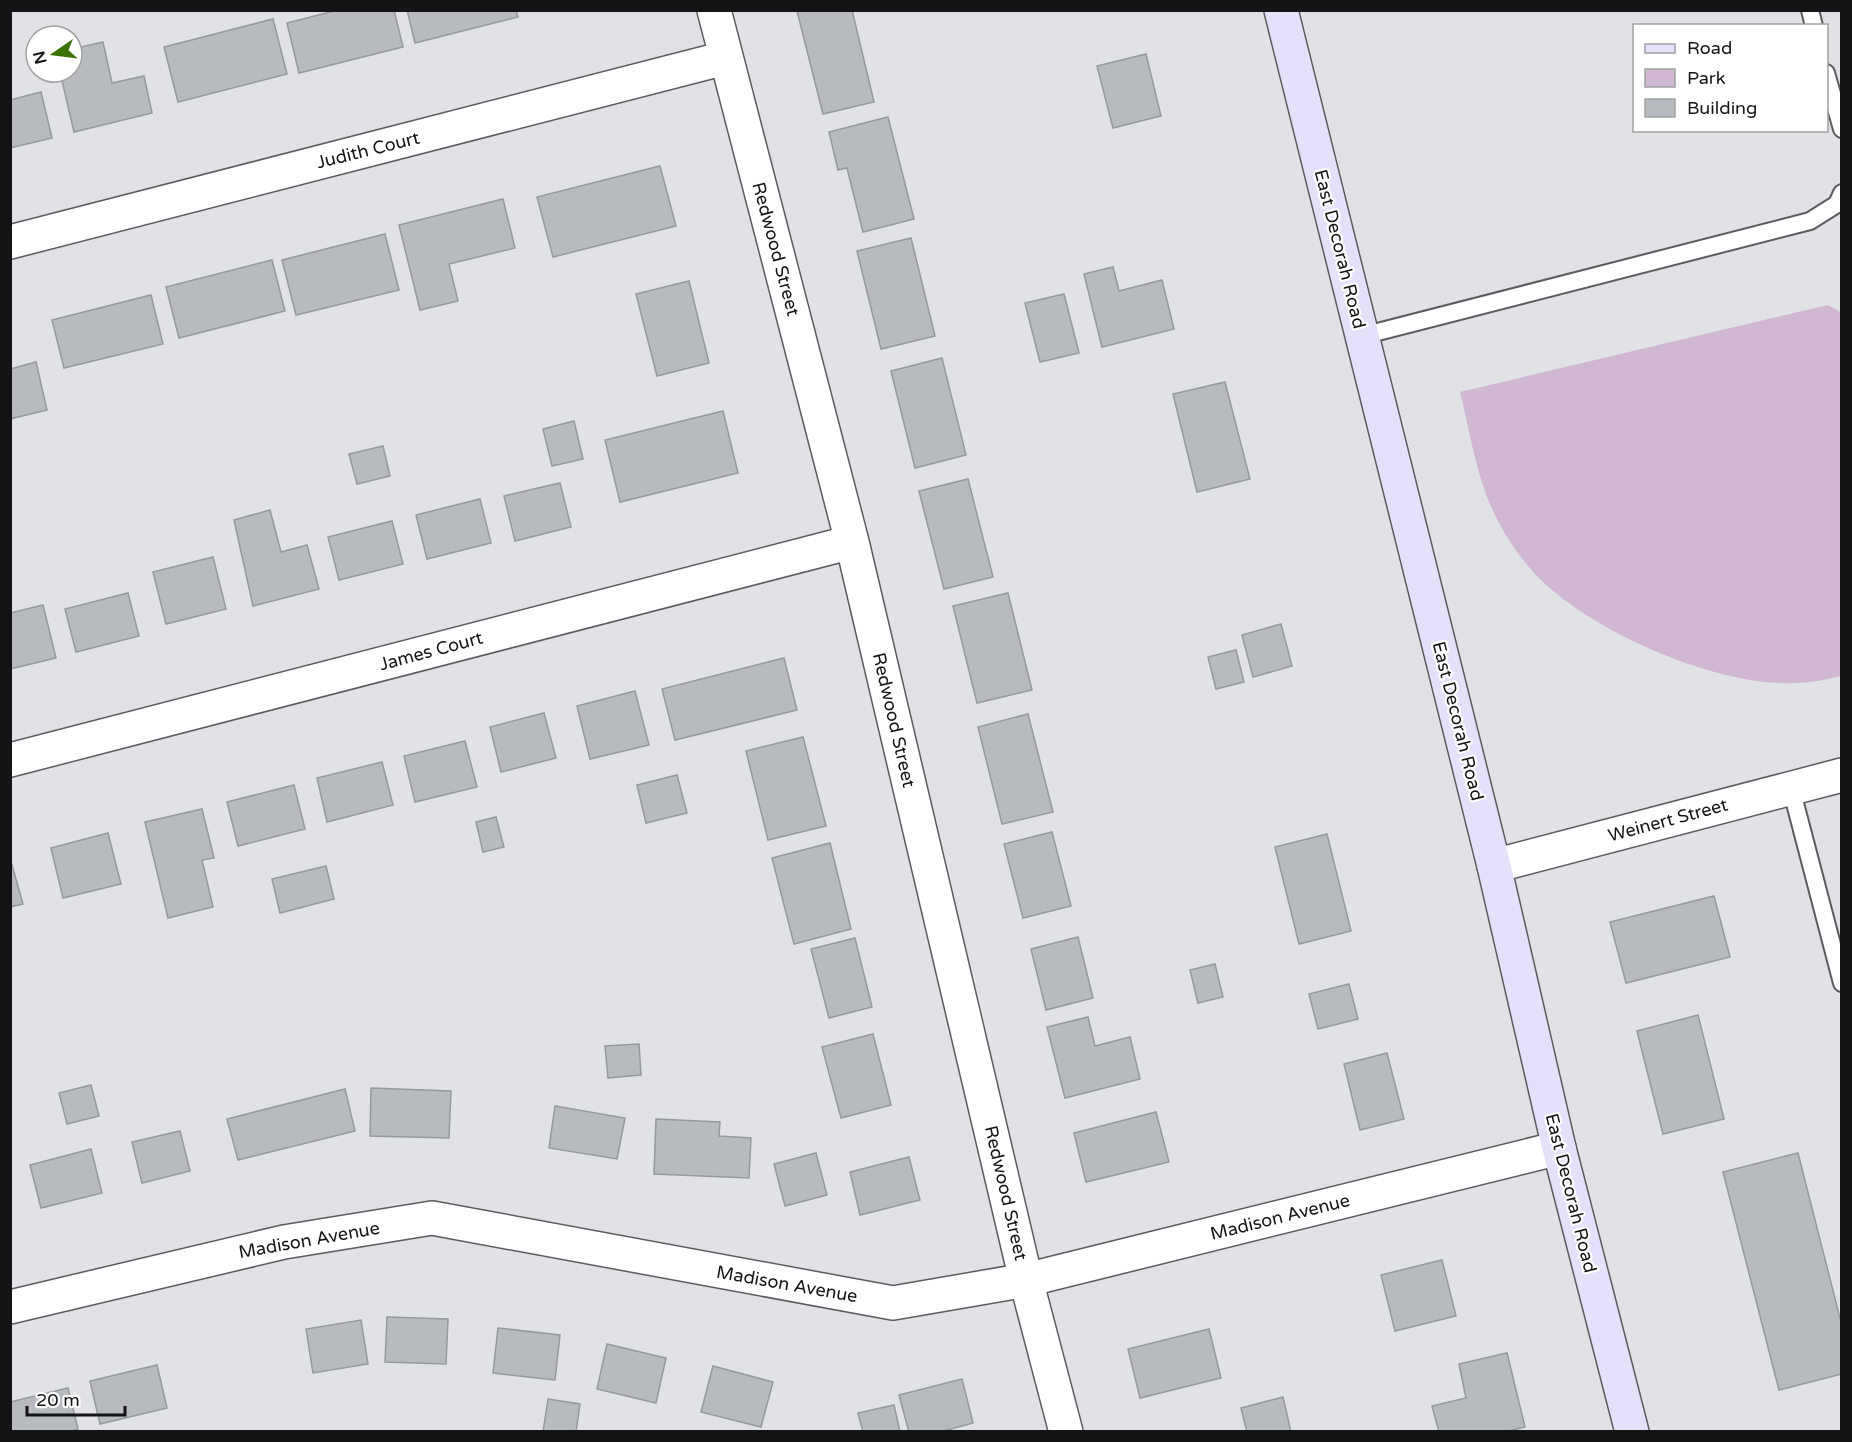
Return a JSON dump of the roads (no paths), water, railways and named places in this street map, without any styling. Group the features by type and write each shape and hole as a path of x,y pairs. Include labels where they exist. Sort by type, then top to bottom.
{"street":[{"name":"Redwood Street","path":"714,10 852,542 1026,1280 1066,1431"},
{"name":"East Decorah Road","path":"1281,10 1494,866 1559,1148 1632,1431"},
{"name":"Judith Court","path":"10,242 726,58"},
{"name":"James Court","path":"10,760 852,542"},
{"name":"Weinert Street","path":"1494,866 1842,775"},
{"name":"Madison Avenue","path":"10,1307 284,1242 432,1218 893,1303 1026,1280 1559,1148"}],"lane":[{"path":"1828,76 1842,129"},
{"path":"1362,336 1810,221 1837,204 1842,193"},
{"path":"1791,788 1842,983"}]}
